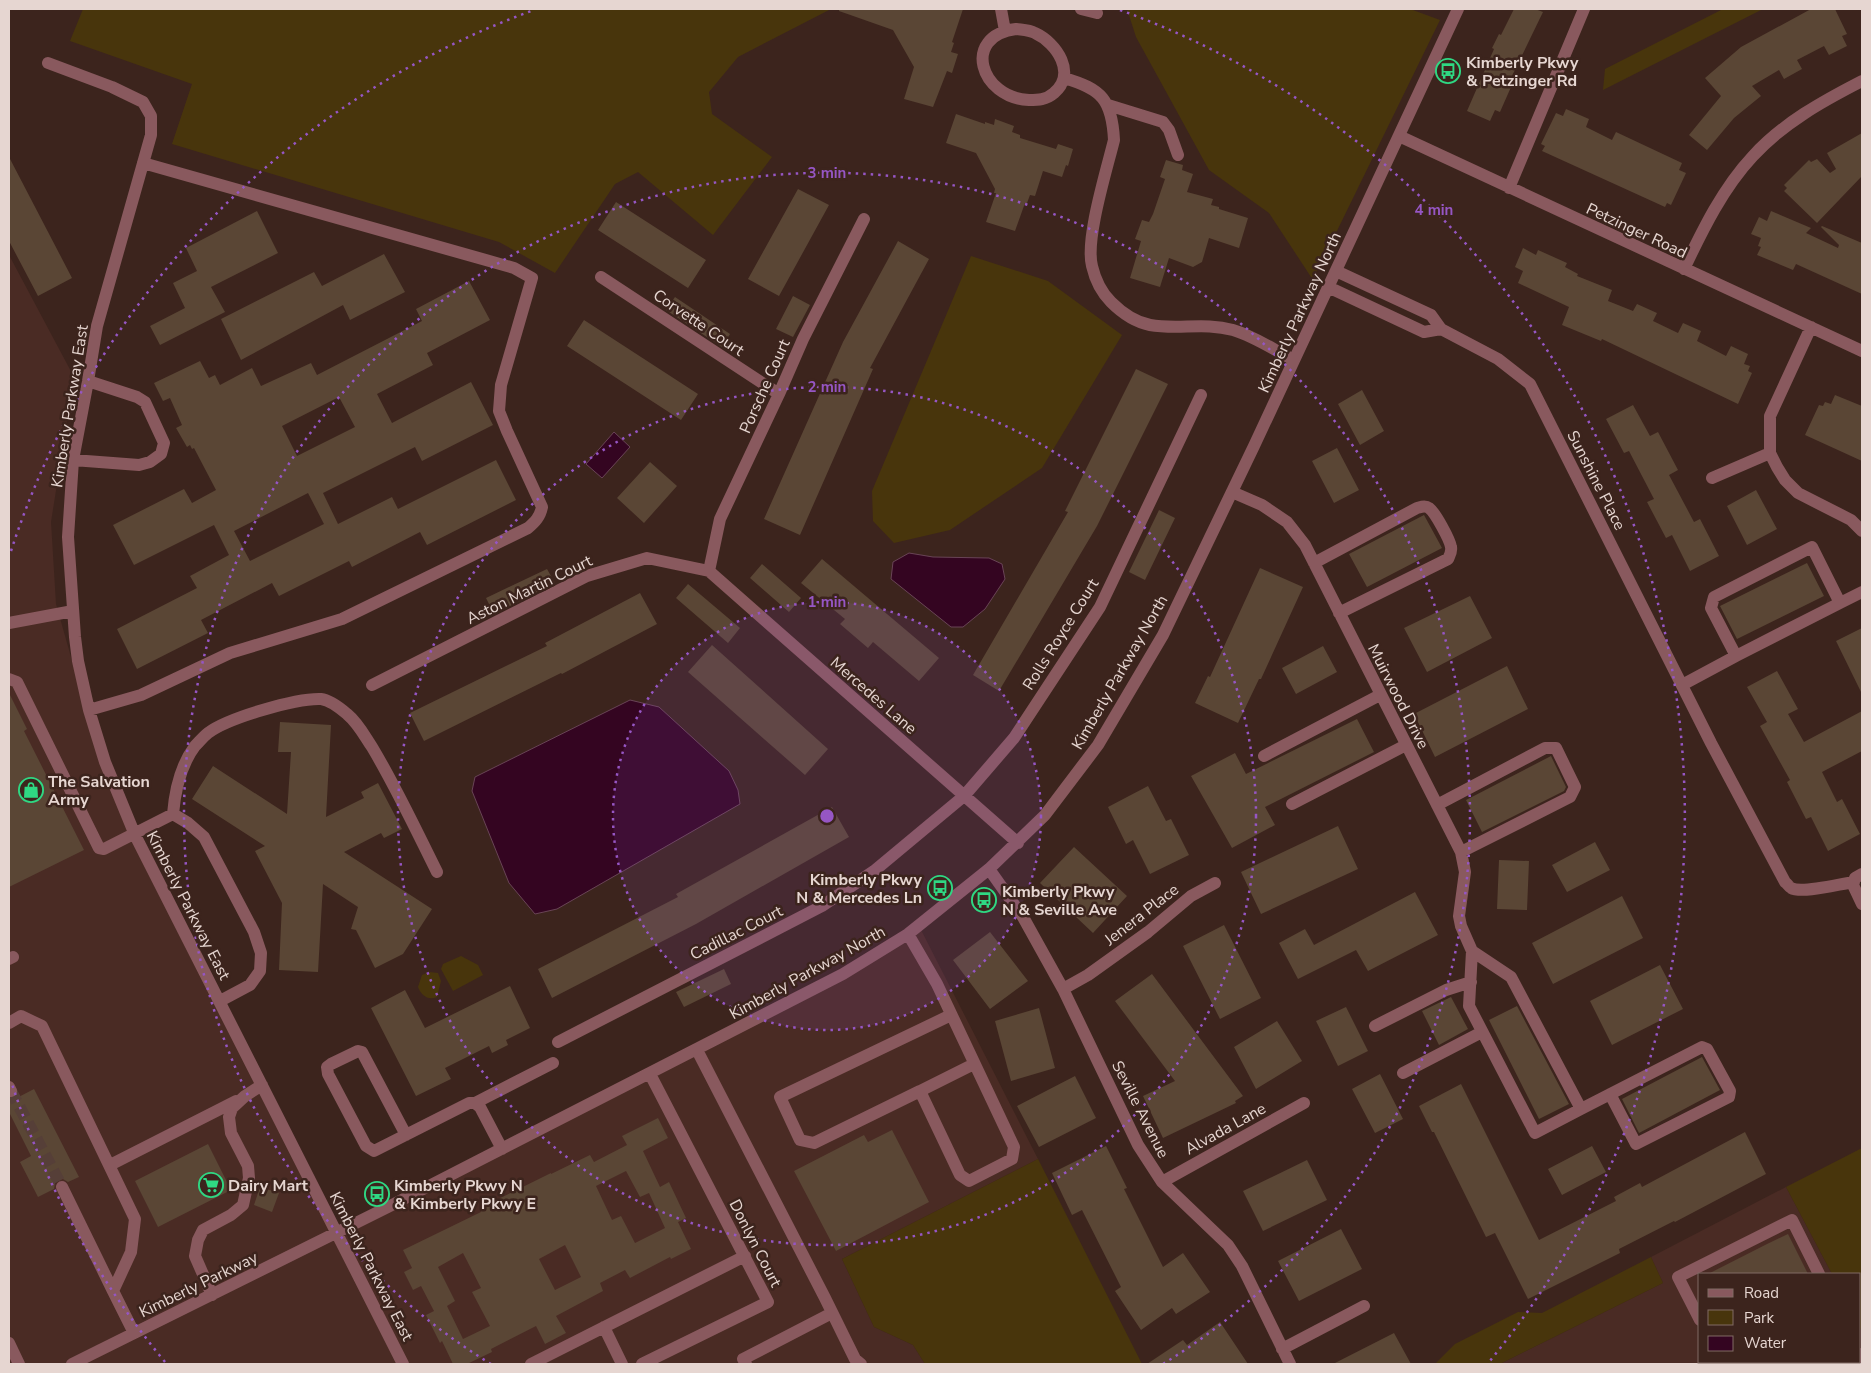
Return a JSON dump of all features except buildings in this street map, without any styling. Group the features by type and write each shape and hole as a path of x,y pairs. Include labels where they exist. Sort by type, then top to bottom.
{"street":[{"path":"1001,9 1005,31"},
{"path":"1082,9 1097,13"},
{"name":"Kimberly Parkway North","path":"337,1233 843,974 908,934 989,870 1044,815 1098,745 1163,635 1458,9"},
{"path":"1509,188 1584,9"},
{"path":"1026,30 1035,33 1056,50 1066,71 1064,78 1054,93 1048,98 1022,100 1003,94 988,79 982,60 987,45 998,34 1005,31 1026,30"},
{"name":"Kimberly Parkway East","path":"48,64 112,87 143,102 152,116 150,135 97,326 73,460 68,537 78,661 89,710 105,762 136,835 404,1364"},
{"path":"1064,78 1096,91 1108,105 1113,122 1114,140 1090,244 1091,264 1096,278 1109,300 1132,319 1166,327 1200,325 1234,330 1294,360"},
{"path":"1684,269 1702,231 1722,196 1753,156 1776,134 1799,117 1862,81"},
{"path":"1108,105 1163,122 1169,130 1178,155"},
{"name":"Petzinger Road","path":"1399,136 1862,351"},
{"path":"89,710 141,696 230,653 342,619 528,528 541,514 542,507 506,431 499,411 500,385 532,278 514,268 142,163"},
{"name":"Porsche Court","path":"709,571 720,519 779,394 803,338 864,219"},
{"name":"Sunshine Place","path":"1336,271 1431,315 1441,329 1498,359 1530,384 1711,743 1786,882 1791,888 1806,891 1858,878"},
{"name":"Corvette Court","path":"601,276 779,394"},
{"name":"Sunshine Place","path":"1328,287 1424,332 1441,329"},
{"path":"1811,327 1770,416 1770,452 1776,468 1798,493 1851,520 1862,531"},
{"path":"73,460 139,465 150,462 161,454 164,443 145,402 138,397 88,381"},
{"name":"Rolls Royce Court","path":"964,796 1014,738 1100,607 1201,395"},
{"path":"1712,478 1770,452"},
{"name":"Muirwood Drive","path":"1232,492 1262,505 1287,522 1306,545 1380,695 1461,852 1465,872 1459,916 1461,926 1472,950 1470,1006 1535,1133 1581,1109 1511,978 1472,950"},
{"path":"1314,563 1424,506 1429,508 1436,517 1451,546 1451,554 1448,558 1339,613"},
{"path":"1736,656 1711,608 1711,602 1719,594 1812,547 1840,603"},
{"name":"Aston Martin Court","path":"372,685 587,576 647,558 709,571"},
{"name":"Mercedes Lane","path":"709,571 1018,843"},
{"path":"1682,685 1862,592"},
{"path":"9,623 73,611"},
{"path":"9,679 17,682 99,848 104,849 136,835 173,814"},
{"path":"1264,756 1380,695"},
{"path":"173,814 175,791 186,760 196,745 208,733 228,722 248,715 296,702 323,699 336,705 357,724 384,767 438,872"},
{"path":"1292,804 1406,745"},
{"path":"1437,804 1545,748 1556,748 1575,787 1570,797 1461,852"},
{"name":"Cadillac Court","path":"558,1042 822,906 874,871 964,796"},
{"path":"173,814 204,837 254,932 261,953 260,971 250,985 220,1001"},
{"name":"Seville Avenue","path":"989,870 1023,917 1064,989 1138,1145 1162,1182 1228,1244 1242,1266 1290,1364"},
{"name":"Sunshine Place","path":"1858,878 1852,885 1862,904"},
{"name":"Jenera Place","path":"1064,989 1088,975 1148,932 1191,896 1215,884"},
{"path":"908,934 936,984 1014,1147 1012,1159 969,1181 960,1175 920,1091"},
{"path":"1375,1026 1446,990 1471,982"},
{"path":"951,1015 780,1097 800,1140 814,1143 974,1064"},
{"path":"9,1023 21,1016 42,1026 135,1219 131,1252 113,1291"},
{"path":"1404,1073 1482,1032"},
{"path":"1581,1109 1610,1094 1702,1047 1707,1049 1730,1091 1729,1097 1636,1144 1610,1094"},
{"path":"697,1050 855,1359 862,1364"},
{"path":"406,1135 362,1052 358,1051 330,1064 327,1068 328,1074 366,1146 374,1151 406,1135 468,1103 475,1103 553,1063"},
{"name":"Donlyn Court","path":"642,1364 768,1302 650,1074"},
{"path":"110,1165 243,1098 262,1086"},
{"path":"212,1294 195,1256 198,1240 203,1230 230,1216 243,1205 249,1178 248,1166 231,1133 229,1116 232,1108 243,1098"},
{"path":"475,1103 480,1107 502,1149"},
{"name":"Alvada Lane","path":"1162,1182 1304,1103"},
{"path":"62,1187 134,1333"},
{"path":"1698,1316 1678,1277 1792,1220 1818,1273"},
{"name":"Kimberly Parkway","path":"72,1364 337,1233"},
{"path":"531,1364 744,1256"},
{"path":"1282,1349 1364,1306"},
{"path":"746,1364 744,1359 832,1313"},
{"path":"604,1327 622,1364"},
{"path":"9,1343 19,1364"}],"shaded area":[{"path":"9,255 74,377 51,522 56,604 97,749 337,1234 852,970 919,926 1038,1159 842,1259 874,1327 913,1345 925,1364 9,1364"},
{"path":"1786,1187 1831,1273 1698,1273 1698,1363 1861,1363 1861,1330 1862,1364 1500,1364 1663,1283 1651,1257"}],"green space":[{"path":"83,9 831,9 738,57 709,92 712,114 772,157 713,235 638,172 615,184 555,273 499,242 172,144 192,84 70,41"},
{"path":"1127,9 1410,9 1440,20 1313,280 1269,213 1209,170 1136,37"},
{"path":"1723,9 1763,9 1603,90 1605,69"},
{"path":"971,256 1048,281 1122,335 1042,468 950,530 894,543 873,521 872,491"},
{"path":"461,956 478,965 483,975 453,991 441,969 443,964"},
{"path":"429,972 438,973 441,981 437,997 434,998 425,996 418,987 422,975"},
{"path":"1862,1148 1862,1332 1861,1273 1831,1273 1786,1187"},
{"path":"1038,1159 1142,1364 925,1364 913,1345 874,1327 842,1259"},
{"path":"1651,1257 1663,1283 1500,1364 1435,1364 1455,1344 1518,1312 1542,1313"}],"water":[{"path":"614,432 630,447 602,478 586,464"},
{"path":"909,553 933,557 989,558 1002,564 1005,579 985,609 963,627 951,627 891,579 893,562"},
{"path":"630,700 659,707 729,771 738,790 740,804 557,909 535,914 509,883 472,791 475,777"}],"tunnel":[{"path":"11,1091 62,1187"}],"place":[{"name":"Kimberly Pkwy & Petzinger Rd","path":"1448,71"},
{"name":"The Salvation Army","path":"31,790"},
{"name":"Kimberly Pkwy N & Mercedes Ln","path":"940,888"},
{"name":"Kimberly Pkwy N & Seville Ave","path":"984,900"},
{"name":"Dairy Mart","path":"211,1185"},
{"name":"Kimberly Pkwy N & Kimberly Pkwy E","path":"377,1194"}]}
